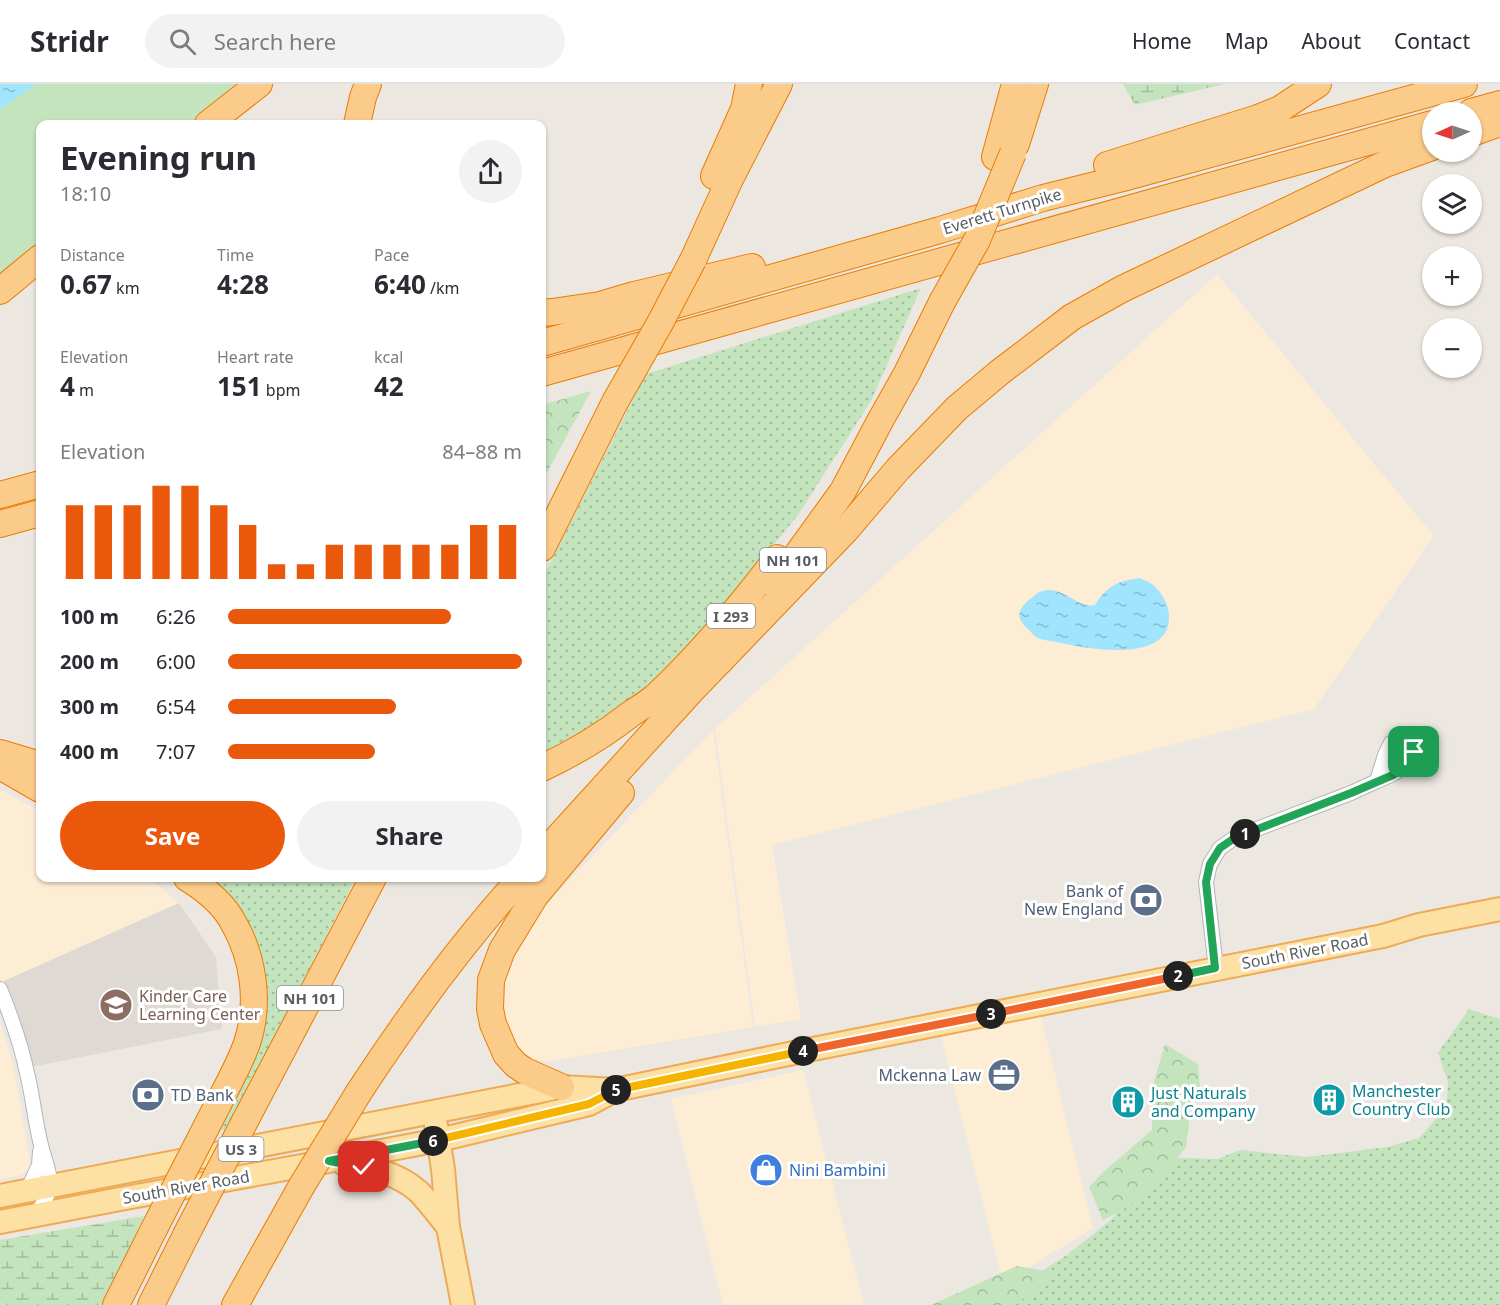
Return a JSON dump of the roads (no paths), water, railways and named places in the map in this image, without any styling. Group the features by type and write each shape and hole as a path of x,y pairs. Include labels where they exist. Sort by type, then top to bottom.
{"highway":[{"path":"213,120 260,84"},
{"path":"358,120 368,84"},
{"path":"546,541 615,402 660,323 744,109 749,84"},
{"path":"688,253 730,179 779,84"},
{"name":"I 293","path":"546,766 617,725 653,698 691,661 748,596 880,421 942,302 976,213 1004,155 1015,84"},
{"path":"1004,155 1035,84"},
{"path":"1043,198 1094,169 1258,118 1280,109 1318,84"},
{"name":"Everett Turnpike","path":"546,342 940,230 1043,198 1464,84"},
{"path":"1482,109 1500,104"},
{"path":"1482,129 1500,123"},
{"name":"Everett Turnpike","path":"546,372 1422,127"},
{"path":"720,662 846,530 898,469 957,408 1072,317 1122,289 1385,164 1422,151"},
{"path":"546,313 600,305 907,230 940,230"},
{"path":"0,291 36,261"},
{"name":"NH 101","path":"546,851 720,662 843,491 880,421"},
{"path":"0,495 36,485"},
{"path":"546,515 570,491"},
{"path":"0,524 36,514"},
{"path":"561,1087 525,1071 506,1054 493,1024 490,1009 491,980 502,950 535,896 669,735 692,690"},
{"path":"0,753 36,764"},
{"path":"0,766 36,787"},
{"path":"116,1305 237,1066 247,1043 252,1020 254,998 252,976 248,957 233,922 211,895 193,882"},
{"name":"NH 101","path":"151,1305 371,882"},
{"path":"236,1305 301,1187 386,1051 474,932 518,882"},
{"path":"242,1305 268,1247"}],"main road":[{"name":"South River Road","path":"0,1196 561,1087 615,1090 1383,936 1419,925 1500,909"},
{"name":"South River Road","path":"0,1222 431,1141 589,1104 615,1090"},
{"path":"425,1113 439,1206 448,1227 463,1305"},
{"path":"329,1161 394,1175 407,1182 428,1202 448,1227"}],"street":[{"path":"1215,968 1206,882 1210,864 1220,848 1236,837 1377,781"},
{"path":"0,990 27,1073 41,1146 48,1166 50,1186 36,1215"},
{"path":"27,1191 39,1165 41,1146"}],"water":[{"path":"0,84 37,84 0,109"},
{"path":"1140,578 1158,590 1169,612 1166,631 1157,641 1143,647 1108,650 1043,640 1034,635 1021,621 1022,607 1040,592 1055,591 1081,603 1095,605 1114,585"}],"place":[{"name":"Bank of New England","path":"1146,900"},
{"name":"Kinder Care Learning Center","path":"116,1005"},
{"name":"Mckenna Law","path":"1004,1075"},
{"name":"TD Bank","path":"148,1095"},
{"name":"Manchester Country Club","path":"1329,1100"},
{"name":"Just Naturals and Company","path":"1128,1102"},
{"name":"Nini Bambini","path":"766,1170"}]}
